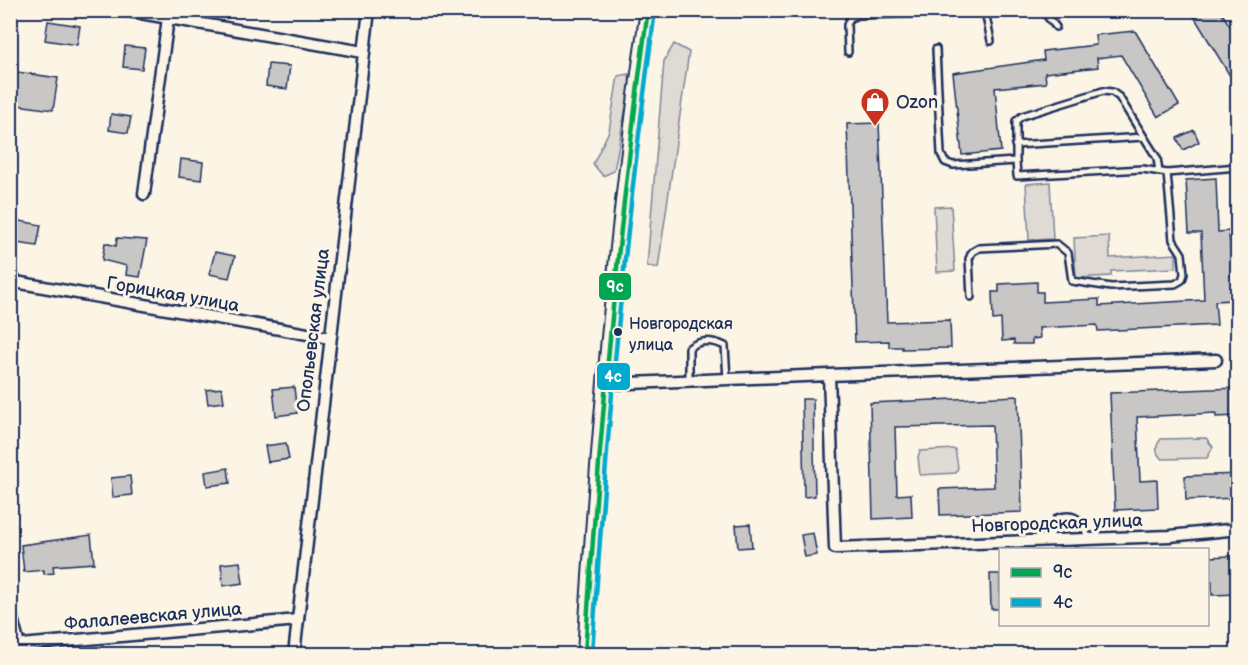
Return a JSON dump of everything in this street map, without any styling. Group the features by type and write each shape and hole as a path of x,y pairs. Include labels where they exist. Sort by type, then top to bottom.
{"street":[{"path":"123,10 168,14 363,52"},
{"name":"Опольевская улица","path":"294,654 369,10"},
{"path":"585,654 606,384 632,119 648,10"},
{"path":"144,194 168,14"},
{"name":"Горицкая улица","path":"10,281 330,338"},
{"path":"606,384 1216,360"},
{"name":"Новгородская улица","path":"829,375 835,548 1170,536 1238,529"},
{"path":"10,610 17,648"},
{"name":"Фалалеевская улица","path":"17,648 298,620"}],"lane":[{"path":"1042,10 1056,27"},
{"path":"848,52 850,18 858,15 985,11 991,41"},
{"path":"936,49 941,154 945,162 953,165 1016,161"},
{"path":"1159,172 1157,158 1119,97 1112,92 1103,91 1022,116 1016,121 1017,176 1143,169 1159,172 1167,173 1238,167"},
{"path":"1015,145 1144,137"},
{"path":"971,297 969,259 972,252 979,248 1057,244 1068,253 1072,281 1078,283 1111,287 1175,284 1182,280 1184,274 1182,254 1173,240 1167,173"},
{"path":"689,381 689,348 695,343 706,341 725,346 727,379"},
{"path":"1048,540 1054,522 1061,517 1079,518 1089,539"}],"shaded area":[{"path":"674,44 689,52 658,268 647,266 664,61"},
{"path":"629,74 630,85 614,171 603,176 593,164 609,131 618,76"},
{"path":"1050,182 1053,239 1029,240 1026,184"},
{"path":"951,206 955,271 937,272 934,207"},
{"path":"1109,236 1110,258 1176,254 1176,268 1111,271 1111,276 1076,278 1074,238"},
{"path":"1206,438 1213,447 1207,458 1162,459 1157,452 1161,439"},
{"path":"955,449 958,467 956,473 920,475 918,457 920,451"}],"building":[{"path":"1190,10 1220,10 1238,39 1238,89"},
{"path":"48,21 80,26 77,45 45,40"},
{"path":"1135,31 1179,105 1158,117 1121,55 1097,58 1098,67 1045,73 1046,83 995,88 1001,151 962,155 953,73 1044,60 1043,51 1096,45 1095,35"},
{"path":"125,46 145,48 142,69 123,67"},
{"path":"268,64 290,66 287,89 266,86"},
{"path":"10,71 58,78 53,110 10,104"},
{"path":"111,114 131,117 128,133 109,130"},
{"path":"879,123 887,322 950,320 951,348 902,349 902,347 889,347 889,341 855,342 847,124"},
{"path":"1194,130 1199,142 1183,150 1177,138"},
{"path":"181,159 203,162 201,180 179,177"},
{"path":"1216,178 1218,232 1229,231 1233,300 1215,301 1217,325 1098,331 1097,325 1039,328 1040,338 1032,339 1032,344 1014,344 1014,340 1002,341 1001,319 993,320 992,292 999,292 999,284 1037,282 1037,292 1043,292 1043,302 1099,299 1099,306 1204,300 1201,233 1189,233 1186,180"},
{"path":"10,219 41,225 37,246 10,242"},
{"path":"117,238 147,240 140,277 126,275 127,266 102,260 105,243 116,246"},
{"path":"215,252 235,256 229,278 209,274"},
{"path":"294,387 297,413 276,416 273,389"},
{"path":"222,388 224,402 208,404 206,390"},
{"path":"1238,388 1238,416 1216,417 1216,413 1137,417 1140,481 1157,480 1158,508 1115,510 1110,393"},
{"path":"1018,396 1022,512 940,515 939,489 994,487 992,425 895,427 897,495 911,494 912,517 873,519 870,403"},
{"path":"802,399 813,399 815,496 804,497"},
{"path":"286,443 289,459 268,462 265,446"},
{"path":"228,468 230,483 207,486 205,472"},
{"path":"1238,474 1238,498 1186,500 1185,476"},
{"path":"130,476 132,495 113,497 111,478"},
{"path":"750,524 752,547 738,548 736,525"},
{"path":"813,533 817,555 805,557 801,535"},
{"path":"91,535 94,563 53,566 54,573 44,574 44,570 24,572 21,545"},
{"path":"1232,556 1237,594 1212,595 1212,581 1209,582 1209,557"},
{"path":"240,562 243,583 223,586 221,564"},
{"path":"990,574 999,574 999,609 991,609"}],"transit line":[{"name":"9с","path":"585,654 610,332 627,171 648,10"},
{"name":"4с","path":"592,654 618,332 634,172 655,11"}],"place":[{"name":"Ozon","path":"875,128"},
{"name":"Новгородская улица","path":"618,332"}]}
